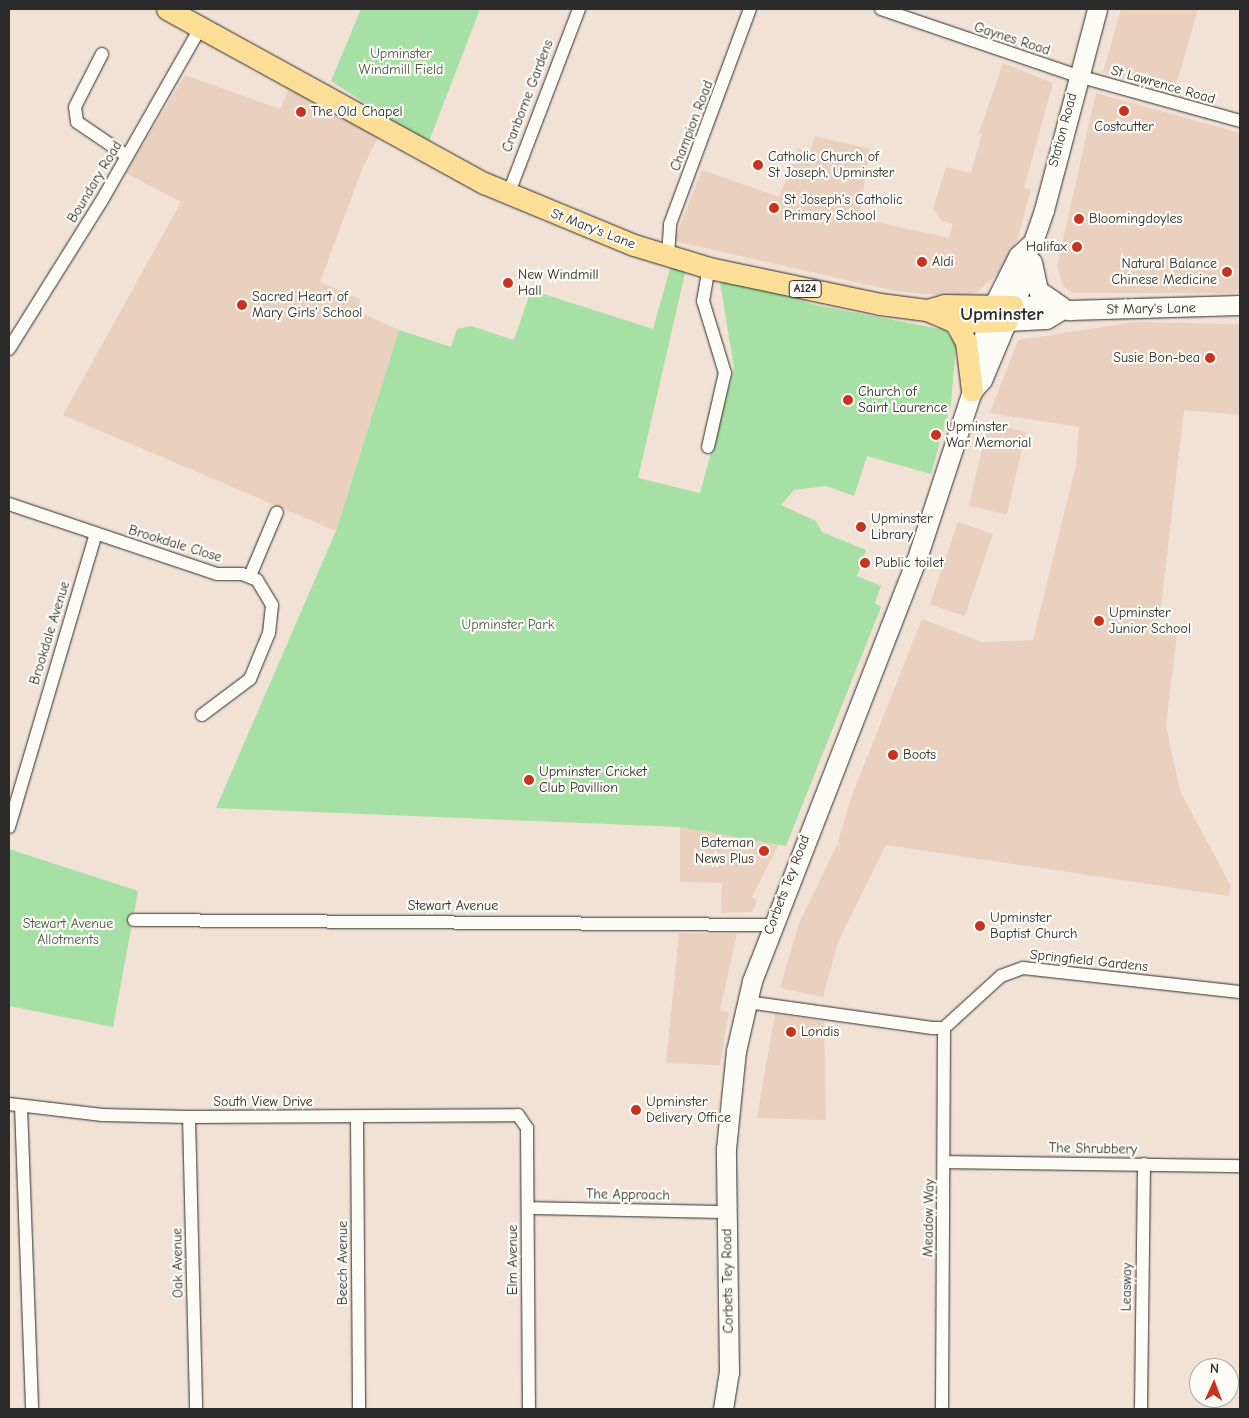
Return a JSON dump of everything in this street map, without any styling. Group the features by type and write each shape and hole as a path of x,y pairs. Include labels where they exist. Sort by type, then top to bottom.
{"main road":[{"name":"St Mary's Lane","path":"167,9 508,195 668,255 709,268 927,310 944,305 1046,319 1065,310 1240,306"},
{"name":"Station Road","path":"1000,314 1018,256 1030,246 1097,9"},
{"path":"1030,246 1034,283 1046,298 1065,310"},
{"path":"927,310 955,322 966,342 973,388"},
{"name":"St Mary's Lane","path":"955,322 1000,314"},
{"name":"Corbets Tey Road","path":"723,1409 729,1373 726,1139 747,1002 772,925 919,552 973,388 971,376 1000,314"}],"street":[{"name":"Cranborne Gardens","path":"508,195 551,72 579,9"},
{"name":"Champion Road","path":"668,255 670,224 750,9"},
{"name":"Gaynes Road","path":"881,9 1078,76"},
{"name":"Boundary Road","path":"9,349 12,335 127,156 201,27"},
{"path":"102,54 75,107 77,122 127,156"},
{"name":"St Lawrence Road","path":"1078,76 1240,121"},
{"path":"708,446 725,373 703,301 709,268"},
{"path":"9,504 95,536"},
{"path":"202,715 250,679 269,633 272,605 250,576 277,512"},
{"name":"Brookdale Close","path":"95,536 217,574 250,576"},
{"name":"Brookdale Avenue","path":"9,827 95,536"},
{"name":"Stewart Avenue","path":"134,920 772,925"},
{"name":"Springfield Gardens","path":"944,1028 1001,976 1023,968 1240,992"},
{"path":"747,1002 944,1028"},
{"name":"Meadow Way","path":"942,1409 945,1162 944,1028"},
{"path":"15,1105 32,1409"},
{"name":"South View Drive","path":"15,1105 189,1117 518,1115"},
{"name":"Elm Avenue","path":"518,1115 527,1128 529,1409"},
{"name":"Oak Avenue","path":"189,1117 196,1409"},
{"name":"Beech Avenue","path":"357,1117 359,1409"},
{"name":"The Shrubbery","path":"945,1162 1240,1166"},
{"name":"Leasway","path":"1141,1409 1144,1164"},
{"name":"The Approach","path":"528,1208 727,1212"}],"shaded area":[{"path":"1121,9 1198,9 1174,92 1103,72"},
{"path":"1003,63 1053,83 1024,188 1031,190 1018,238 998,274 977,292 958,297 895,291 674,241 702,170 779,197 798,148 810,152 815,136 870,149 859,218 949,238 953,224 942,221 933,209 946,167 971,173 982,134 979,133"},
{"name":"Sacred Heart of Mary Girls' School","path":"185,75 280,109 290,87 380,134 363,167 320,282 360,299 359,312 399,330 336,531 63,415 181,202 126,173"},
{"path":"1096,93 1240,133 1240,293 1073,293 1063,286 1057,266"},
{"name":"Upminster Junior School","path":"1134,322 1240,324 1240,415 1184,410 1158,633 1177,635 1166,725 1180,791 1231,886 1229,896 886,845 838,942 823,997 780,988 799,923 837,845 841,846 838,842 851,798 922,619 982,642 1033,640 1076,465 1079,427 990,413 1018,340"},
{"path":"988,423 1026,432 1007,515 969,506"},
{"path":"958,522 993,534 965,616 930,604"},
{"path":"680,827 779,844 752,897 757,900 752,912 721,913 722,883 680,882"},
{"path":"679,933 737,934 720,1010 729,1012 720,1065 666,1063"},
{"path":"775,1014 824,1021 826,1120 757,1118"}],"green space":[{"name":"Upminster Windmill Field","path":"361,9 480,9 428,144 331,81"},
{"name":"Upminster Park","path":"671,265 686,269 638,478 700,493 734,368 719,276 816,305 945,330 956,345 951,404 943,432 936,431 934,438 940,442 931,474 867,456 854,496 826,486 794,490 781,505 816,521 822,532 866,550 857,576 881,586 875,603 881,607 786,846 680,827 216,808 336,531 399,330 451,347 457,329 471,326 514,340 531,290 653,329"},
{"name":"Stewart Avenue Allotments","path":"9,849 138,891 113,1027 9,1006"}],"place":[{"name":"Costcutter","path":"1124,111"},
{"name":"The Old Chapel","path":"301,112"},
{"name":"Catholic Church of St Joseph, Upminster","path":"758,165"},
{"name":"St Joseph's Catholic Primary School","path":"774,208"},
{"name":"Bloomingdoyles","path":"1079,219"},
{"name":"Halifax","path":"1077,247"},
{"name":"Aldi","path":"922,262"},
{"name":"Natural Balance Chinese Medicine","path":"1227,272"},
{"name":"New Windmill Hall","path":"508,283"},
{"name":"Sacred Heart of Mary Girls' School","path":"242,305"},
{"name":"Susie Bon-bea","path":"1210,358"},
{"name":"Church of Saint Laurence","path":"848,400"},
{"name":"Upminster War Memorial","path":"936,435"},
{"name":"Upminster Library","path":"861,527"},
{"name":"Public toilet","path":"865,563"},
{"name":"Upminster Junior School","path":"1099,621"},
{"name":"Boots","path":"893,755"},
{"name":"Upminster Cricket Club Pavillion","path":"529,780"},
{"name":"Bateman News Plus","path":"764,851"},
{"name":"Upminster Baptist Church","path":"980,926"},
{"name":"Londis","path":"791,1032"},
{"name":"Upminster Delivery Office","path":"636,1110"}],"district":[{"name":"Upminster","path":"1002,315"}]}
